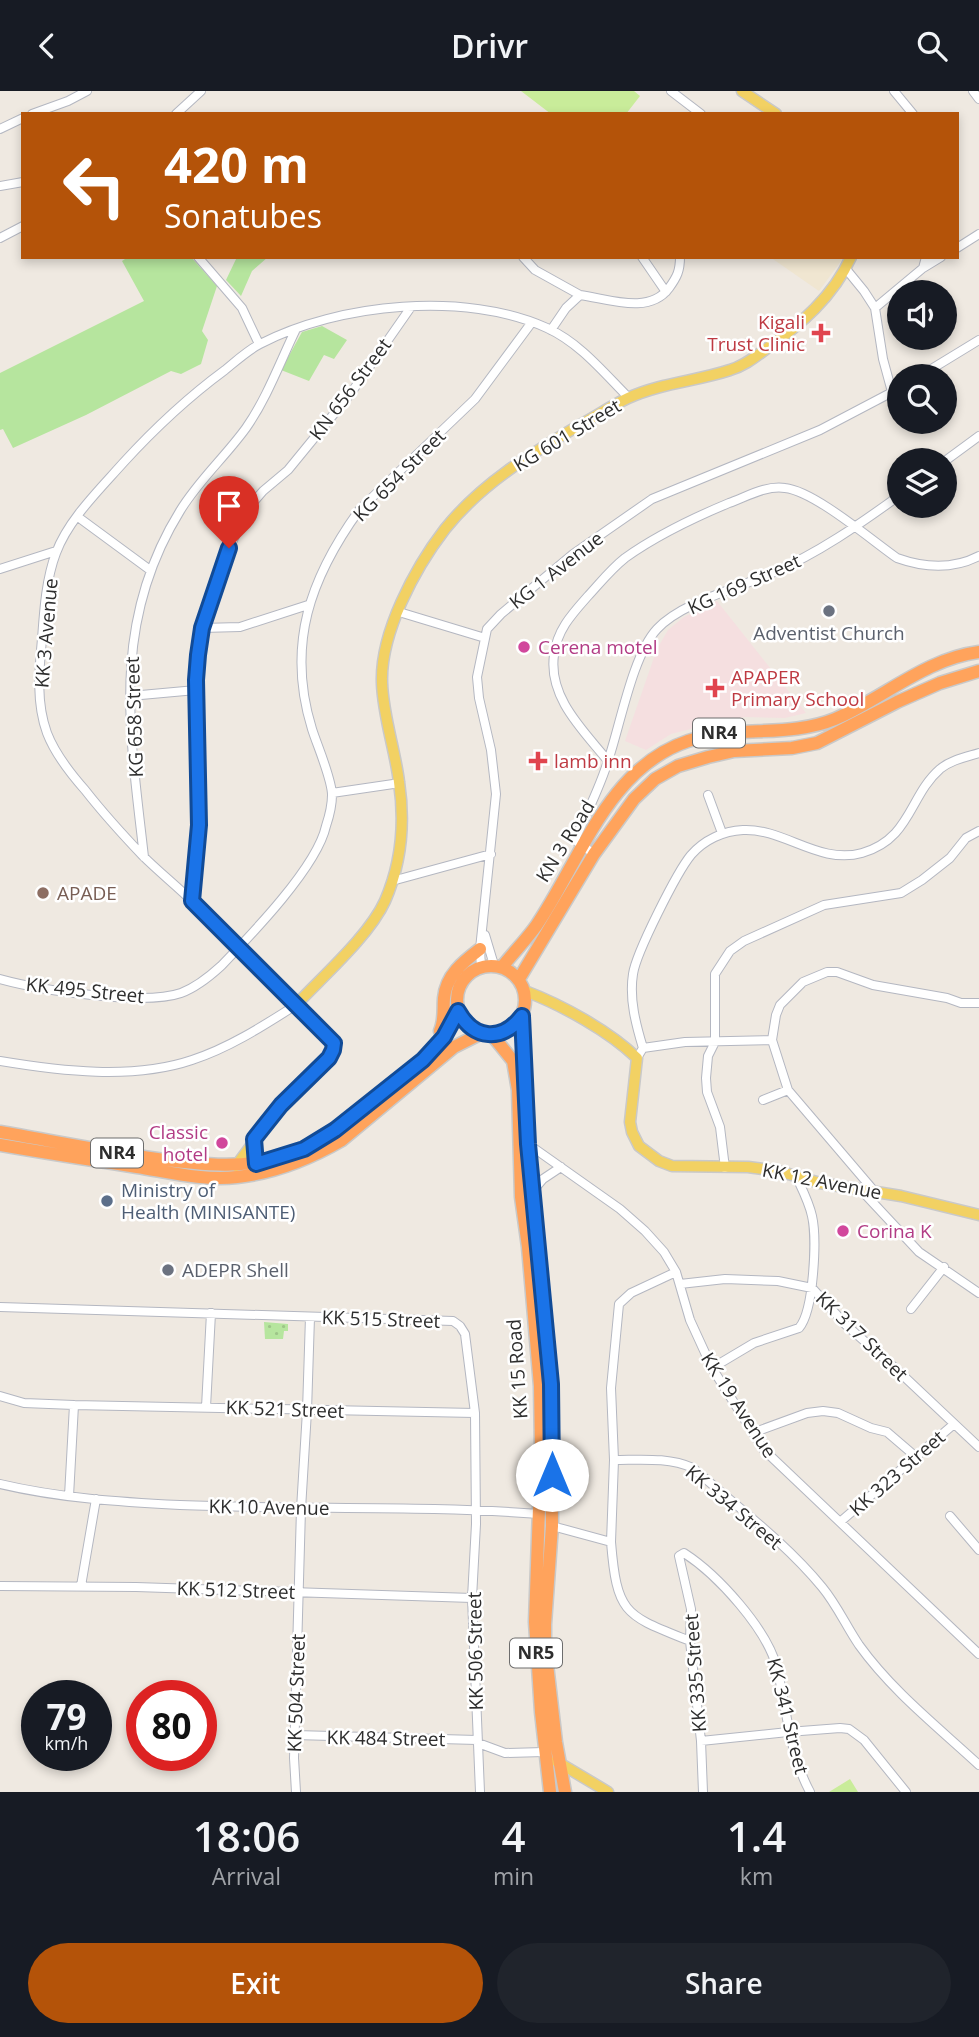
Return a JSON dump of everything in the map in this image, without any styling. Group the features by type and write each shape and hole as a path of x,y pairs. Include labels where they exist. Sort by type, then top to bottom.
{"highway":[{"name":"KN 3 Road","path":"540,930 582,846 624,784 654,758 684,742 711,733 792,727 833,720 943,660 979,652"},
{"name":"KN 3 Road","path":"540,930 634,799 655,779 678,766 734,751 792,748 817,743 897,702 940,683 979,671"},
{"name":"NR4","path":"458,1011 458,989 464,978 492,966 540,930"},
{"name":"NR4","path":"522,1016 526,1003 522,985 540,930"},
{"path":"427,1060 445,1018 444,996 447,983 454,972 480,949"},
{"path":"492,966 522,985"},
{"path":"235,1172 273,1170 342,1140 427,1060 458,1011 471,1028 487,1034"},
{"path":"427,1060 487,1034 504,1032 515,1026 522,1016"},
{"name":"KK 15 Road","path":"522,1016 528,1144 551,1384 552,1526 545,1636 551,1707 565,1792"},
{"name":"KK 15 Road","path":"487,1034 510,1055 516,1071 521,1197 540,1386 541,1451 535,1622 544,1752 550,1792"},
{"name":"NR4","path":"0,1145 171,1174 235,1172 304,1149 335,1130 427,1060"},
{"name":"NR4","path":"0,1132 235,1172"}],"main road":[{"path":"742,91 773,112"},
{"name":"KG 601 Street","path":"296,1005 375,919 392,881 402,828 400,783 382,683 388,640 427,555 447,528 476,496 522,459 628,397 744,365 810,316 846,269 850,259"},
{"path":"522,985 605,1032 637,1058"},
{"name":"KK 3 Avenue","path":"235,1172 254,1139 281,1105 329,1058 333,1050 334,1043 330,1037 296,1005"},
{"name":"KK 12 Avenue","path":"637,1058 630,1122 632,1132 639,1146 672,1167 748,1167 979,1215"},
{"path":"254,1139 256,1164"},
{"path":"544,1752 608,1792"}],"street":[{"path":"38,112 87,91"},
{"path":"178,112 201,91"},
{"path":"671,91 698,112"},
{"path":"894,91 911,112"},
{"path":"973,91 979,99"},
{"path":"0,129 21,119"},
{"path":"0,186 21,182"},
{"path":"2,236 21,227"},
{"path":"959,247 979,234"},
{"path":"200,259 242,309 259,344"},
{"path":"525,259 535,270 580,295 643,304 659,299 666,292 679,273 680,259"},
{"path":"643,259 666,292"},
{"path":"923,268 925,259"},
{"path":"875,308 938,259"},
{"path":"846,269 875,308 881,350 887,366"},
{"path":"551,330 566,308 580,295"},
{"name":"KK 3 Avenue","path":"296,1005 144,857 76,780 57,754 46,732 41,709 39,669 44,614 52,565 65,533 107,481 160,423 186,400 259,344 296,328 348,313 411,307 486,310 532,322 551,330 576,347 628,397"},
{"name":"KN 656 Street","path":"192,901 199,825 196,690 198,655 202,628 222,566 250,506 288,470 351,393 411,307"},
{"name":"KG 654 Street","path":"238,948 305,869 317,851 326,829 332,793 302,694 302,639 308,604 323,571 360,509 475,399 532,322"},
{"name":"KG 658 Street","path":"144,857 131,738 133,638 138,608 150,570 180,510 256,413 296,328"},
{"path":"940,364 979,340"},
{"name":"KG 1 Avenue","path":"492,966 480,949 496,794 491,750 477,677 487,629 500,614 573,554 652,499 820,430 887,395"},
{"path":"957,452 979,436"},
{"path":"608,761 569,712 557,685 554,657 558,636 568,618 615,567 689,520 756,492 782,487 808,494 897,558 913,564 941,567 963,564 979,556"},
{"name":"KG 169 Street","path":"582,846 576,841 576,837 608,761 638,663 657,629 671,618 715,595 797,561 887,504"},
{"path":"78,517 150,570"},
{"path":"0,569 56,551"},
{"path":"22,561 52,565"},
{"path":"202,628 240,627 308,604"},
{"path":"399,612 485,638"},
{"path":"130,696 196,690"},
{"path":"637,1058 643,1048 633,999 635,962 687,862 707,841 722,833 761,831 823,854 861,853 901,828 939,770 950,763 979,753"},
{"path":"332,793 400,783"},
{"path":"708,795 722,833"},
{"path":"724,1168 720,1127 706,1092 708,1056 715,1042 715,974 730,950 754,936 824,905 901,893 950,858 966,838 979,831"},
{"path":"582,846 594,854"},
{"path":"392,881 491,854"},
{"name":"KG 1 Avenue","path":"484,925 492,966"},
{"name":"KK 495 Street","path":"0,979 80,993 126,997 167,996 181,993 209,978 238,948"},
{"path":"875,1192 789,1090 772,1040 780,1005 803,982 820,974 837,972 873,985 961,1003 979,1003"},
{"path":"0,1061 131,1072 163,1068 193,1060 229,1045 296,1005"},
{"path":"643,1048 685,1042 772,1040"},
{"path":"763,1100 789,1090"},
{"name":"KK 19 Avenue","path":"528,1144 620,1209 664,1251 676,1272 690,1321 712,1368 764,1450 979,1654"},
{"path":"532,1192 543,1179 561,1167"},
{"path":"712,1368 754,1343 800,1328 804,1323 812,1288 813,1223 796,1176"},
{"path":"862,1191 919,1252 979,1293"},
{"path":"911,1309 944,1267"},
{"path":"676,1272 631,1293 619,1304 611,1388 614,1460 611,1542 618,1593 625,1606 643,1622 690,1641"},
{"name":"KK 317 Street","path":"680,1284 725,1279 778,1282 812,1288 846,1325 979,1447"},
{"name":"KK 515 Street","path":"0,1307 453,1321 465,1334 475,1413"},
{"path":"206,1406 211,1313"},
{"name":"KK 504 Street","path":"296,1792 301,1509 310,1317"},
{"name":"KK 521 Street","path":"0,1396 24,1403 74,1405 475,1413"},
{"path":"69,1496 74,1405"},
{"path":"475,1413 475,1509"},
{"path":"755,1432 807,1413 838,1413 887,1432 915,1456"},
{"name":"KK 323 Street","path":"840,1521 954,1424"},
{"name":"KK 334 Street","path":"614,1460 663,1460 693,1468 794,1557 822,1587 858,1644 880,1670 979,1766"},
{"name":"KK 10 Avenue","path":"0,1484 96,1499 301,1509 475,1509 539,1514"},
{"path":"81,1586 96,1499"},
{"name":"KK 506 Street","path":"475,1509 472,1598 480,1792"},
{"path":"950,1516 979,1550"},
{"path":"552,1526 611,1542"},
{"name":"KK 341 Street","path":"679,1556 684,1553 707,1572 754,1622 769,1644 776,1665 788,1732 800,1774 810,1792"},
{"name":"KK 335 Street","path":"679,1556 691,1609 690,1641 701,1741 703,1792"},
{"name":"KK 512 Street","path":"0,1586 299,1591 472,1598"},
{"path":"701,1741 849,1729 863,1740 906,1792"},
{"name":"KK 484 Street","path":"295,1735 477,1742 505,1753 544,1752"}],"shaded area":[{"path":"773,259 843,259 819,291"},
{"name":"APAPER Primary School","path":"717,601 806,713 785,718 745,717 710,724 671,734 646,750 625,741 657,649 668,630 684,617"},
{"name":"lamb inn","path":"541,751 547,766 534,771 529,756"}],"green space":[{"path":"521,91 634,91 640,96 628,112 548,112"},
{"path":"193,259 217,286 202,331 208,340 201,364 181,374 171,371 86,415 13,448 3,429 0,430 0,373 144,301 122,261"},
{"path":"236,259 266,259 252,271 241,296 226,280"},
{"path":"322,326 347,340 334,359 324,355 309,381 281,370 302,332"},
{"path":"264,1322 288,1324 288,1331 284,1331 283,1339 265,1339"},
{"path":"850,1779 858,1792 829,1792"}],"place":[{"name":"Kigali Trust Clinic","path":"821,333"},
{"name":"Adventist Church","path":"829,611"},
{"name":"Cerena motel","path":"524,647"},
{"name":"APAPER Primary School","path":"715,688"},
{"name":"lamb inn","path":"538,761"},
{"name":"APADE","path":"43,893"},
{"name":"Classic hotel","path":"222,1143"},
{"name":"Ministry of Health (MINISANTE)","path":"107,1201"},
{"name":"Corina K","path":"843,1231"},
{"name":"ADEPR Shell","path":"168,1270"}],"route":[{"path":"229,548 202,628 198,655 196,680 199,825 192,901 334,1043 329,1058 281,1105 254,1139 256,1164 304,1149 335,1130 423,1060 444,1037 458,1011 463,1021 471,1028 492,1035 515,1026 522,1016 534,1222 551,1384 552,1475"}]}
